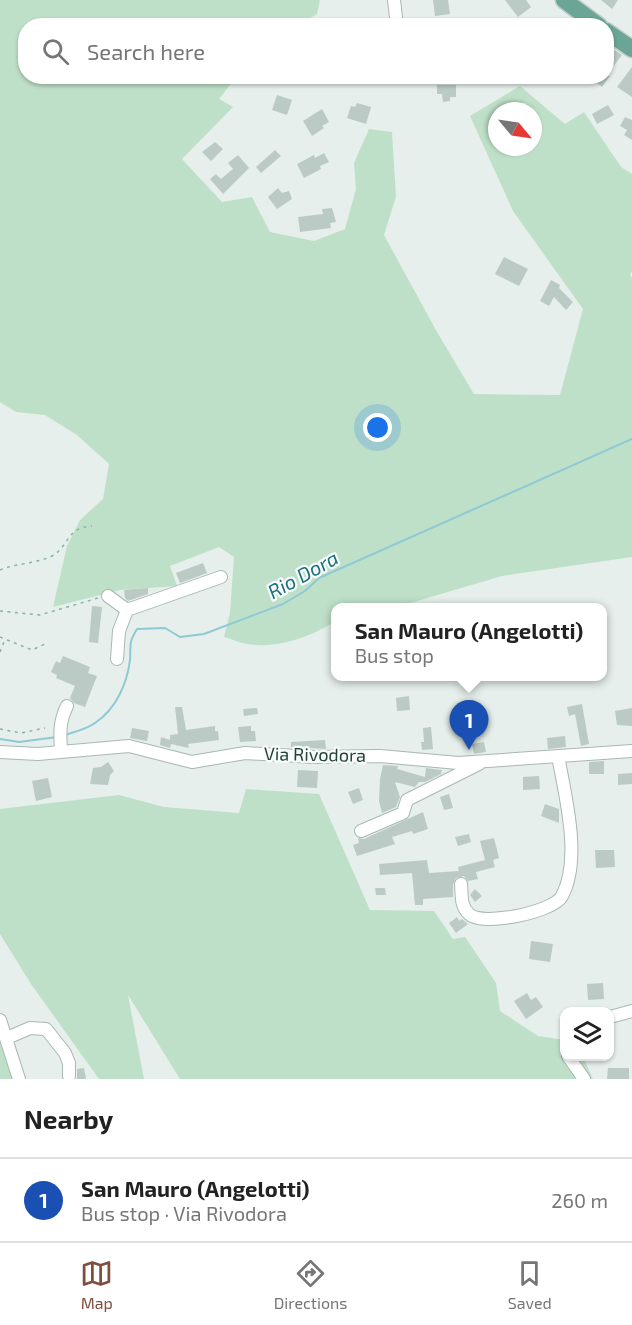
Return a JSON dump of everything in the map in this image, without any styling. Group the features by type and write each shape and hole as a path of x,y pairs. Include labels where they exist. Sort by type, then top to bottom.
{"main road":[{"path":"564,0 589,18"},
{"path":"614,36 632,49"}],"street":[{"path":"394,0 396,18"},
{"path":"117,659 119,631 127,610 221,577"},
{"path":"108,596 127,610"},
{"path":"60,740 62,717 67,706"},
{"name":"Via Rivodora","path":"0,752 38,754 60,740 129,746 192,762 245,753 314,757 380,756 458,764 632,750"},
{"path":"461,884 462,904 469,914 479,920 489,920 549,907 562,898 569,876 571,853 569,813 558,756"},
{"path":"361,831 403,813 407,800 482,762"},
{"path":"614,1016 632,1011"},
{"path":"0,1020 19,1079"},
{"path":"7,1038 30,1028 46,1029 65,1053 69,1063 69,1076"},
{"path":"571,1061 584,1079"}],"path":[{"path":"0,570 52,556 81,526 92,526"},
{"path":"0,611 40,615 108,596"},
{"path":"0,637 32,650 46,644"},
{"path":"0,652 5,638"},
{"path":"0,729 21,733 45,728"}],"green space":[{"path":"0,0 320,0 317,14 310,18 18,18 18,84 231,84 219,99 233,107 182,159 222,202 252,197 270,232 314,241 345,229 356,189 354,163 369,129 392,132 396,197 384,235 474,394 560,395 583,309 513,211 488,156 542,156 542,105 565,124 584,112 621,167 632,174 632,271 630,275 632,278 632,557 502,576 409,603 331,603 331,624 293,641 270,645 247,644 224,637 230,613 234,557 219,547 170,566 177,586 120,590 53,607 67,546 80,520 103,499 109,464 77,435 45,415 16,412 0,402"},
{"path":"520,86 539,102 493,102"},
{"path":"488,105 488,156 470,116"},
{"path":"246,789 319,794 370,910 434,911 453,939 465,937 496,983 500,1011 538,1036 560,1039 560,1061 585,1061 593,1079 180,1079 128,995 144,1079 99,1079 31,984 0,934 0,809 119,795 164,807 239,813"},
{"path":"0,1037 16,1079 0,1079"}],"building":[{"path":"433,0 448,0 450,14 435,16"},
{"path":"505,0 526,0 531,7 518,17"},
{"path":"601,0 618,0 612,9"},
{"path":"614,51 622,55 614,66"},
{"path":"632,67 632,97 617,87"},
{"path":"437,85 456,85 456,97 450,97 450,101 443,102 442,94 437,94"},
{"path":"277,95 292,100 287,115 272,110"},
{"path":"357,103 371,107 366,124 347,118 351,106 355,107"},
{"path":"608,105 614,115 597,124 592,114"},
{"path":"322,109 329,122 312,136 303,121"},
{"path":"625,117 632,120 632,140 624,135 627,130 620,126"},
{"path":"215,142 223,149 211,161 202,152"},
{"path":"275,150 281,156 261,173 256,167"},
{"path":"324,153 329,162 304,178 297,164 314,155 315,158"},
{"path":"238,155 249,168 223,194 210,179 216,174 221,179 233,169 228,163"},
{"path":"278,188 282,193 289,191 292,199 277,209 268,197"},
{"path":"332,208 336,222 330,223 331,228 300,232 298,217 323,214 322,209"},
{"path":"504,257 528,269 519,286 495,274"},
{"path":"551,280 560,285 559,288 573,302 566,310 554,297 549,306 540,301"},
{"path":"203,563 207,573 180,583 176,573"},
{"path":"148,588 148,594 128,601 125,598 124,590"},
{"path":"92,606 102,607 98,643 89,642"},
{"path":"63,656 90,667 88,673 97,676 85,707 74,703 70,698 75,686 56,678 57,675 51,672 56,661 60,663"},
{"path":"409,696 410,710 397,711 396,698"},
{"path":"582,704 589,744 581,746 575,714 569,716 567,707"},
{"path":"175,707 182,707 186,730 215,726 219,740 188,744 189,748 171,744 170,748 160,745 161,737 170,740 170,735 178,734"},
{"path":"257,708 258,714 244,716 243,709"},
{"path":"632,708 632,726 617,725 615,711"},
{"path":"251,726 251,731 255,731 256,741 240,742 238,727"},
{"path":"431,727 433,749 422,750 423,728"},
{"path":"132,728 149,731 147,741 130,738"},
{"path":"565,736 566,747 548,749 547,738"},
{"path":"325,740 326,749 291,747 291,742"},
{"path":"484,742 486,752 474,754 472,744"},
{"path":"604,761 604,774 589,774 589,762"},
{"path":"108,762 114,771 110,775 108,785 90,784 93,768 101,767"},
{"path":"383,765 398,766 397,769 425,777 426,768 442,770 441,774 425,782 419,782 415,787 395,782 400,797 396,807 382,813 379,801"},
{"path":"298,770 318,771 317,788 297,787"},
{"path":"632,773 632,784 618,785 618,774"},
{"path":"539,776 540,789 523,790 523,777"},
{"path":"48,778 52,797 36,801 32,781"},
{"path":"359,788 363,800 353,804 348,792"},
{"path":"449,794 453,808 444,810 440,797"},
{"path":"545,804 559,809 559,823 541,816"},
{"path":"423,812 428,829 392,837 395,844 357,856 353,845 359,843 358,838 364,839"},
{"path":"469,834 471,842 458,846 455,837"},
{"path":"494,838 499,858 493,860 495,867 476,872 478,879 468,881 464,876 456,878 453,884 453,897 423,899 423,905 415,905 412,873 380,875 379,864 427,860 429,873 459,871 458,867 485,860 480,841"},
{"path":"595,850 614,850 615,867 596,868"},
{"path":"375,888 385,888 386,895 376,895"},
{"path":"475,889 482,896 475,902 470,895"},
{"path":"457,917 459,921 462,919 468,924 456,933 449,923"},
{"path":"531,941 553,944 550,962 529,959"},
{"path":"603,983 604,999 588,1000 587,984"},
{"path":"527,993 531,1000 536,997 543,1007 526,1019 514,1001"},
{"path":"84,1068 86,1079 77,1079 77,1069"},
{"path":"608,1068 629,1068 629,1079 607,1079"}],"waterway":[{"name":"Rio Dora","path":"65,735 92,725 115,703 126,678 131,641 137,629 165,628 180,637 204,634 283,604 305,591 319,578 632,439"},
{"name":"Rio Dora","path":"0,739 19,742 57,737"}],"place":[{"name":"San Mauro (Angelotti)","path":"469,750"}]}
